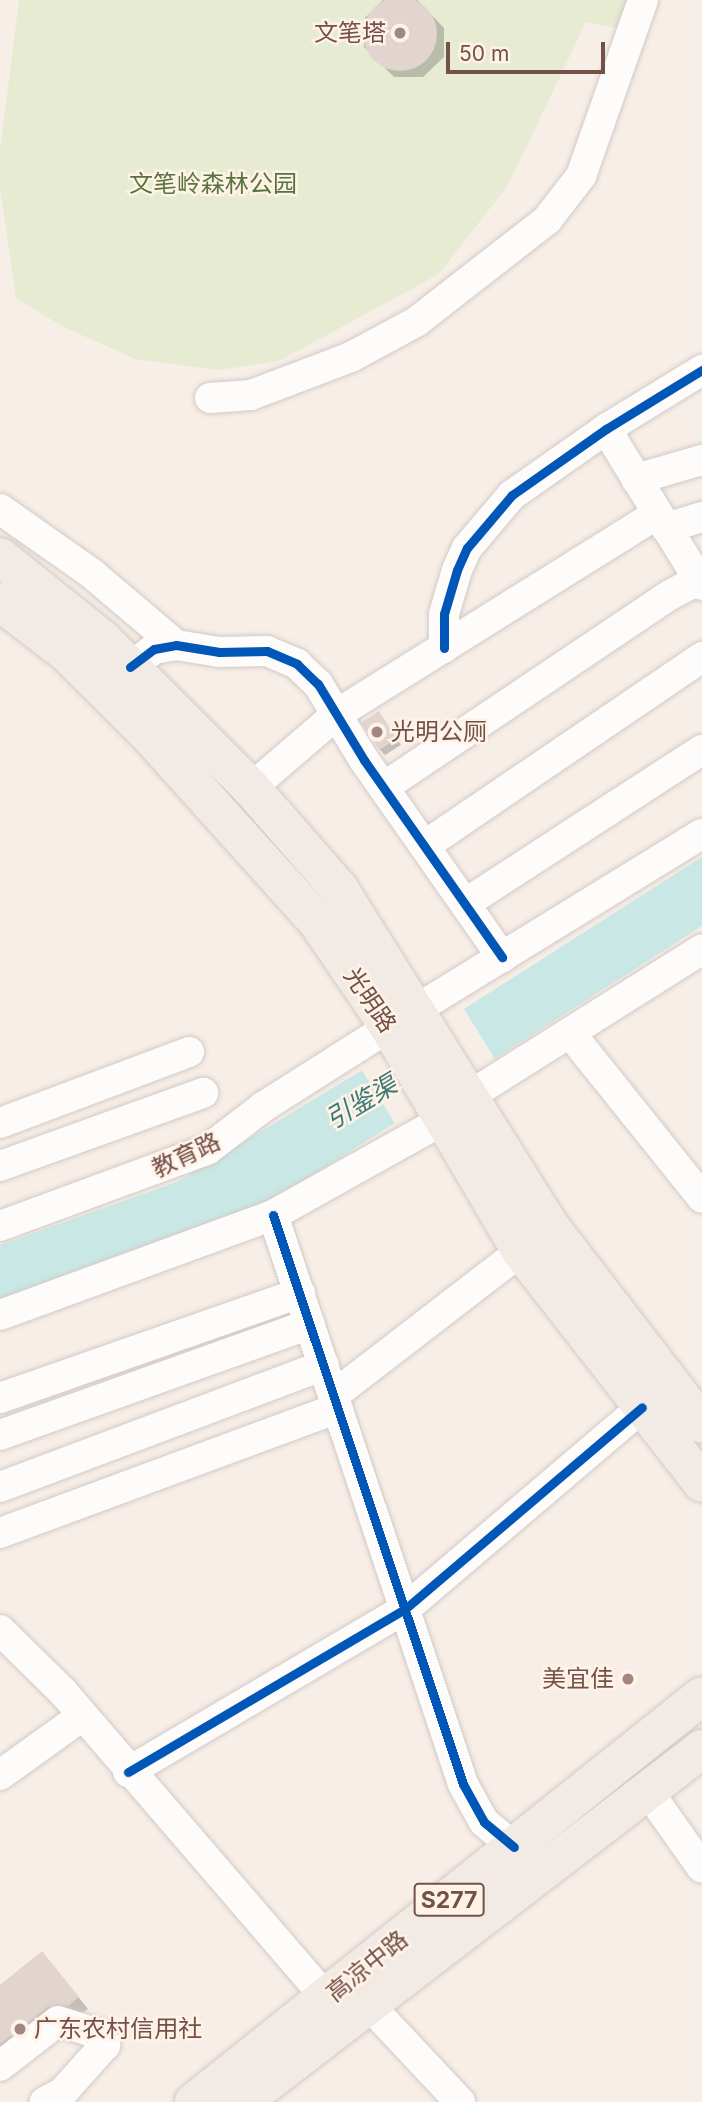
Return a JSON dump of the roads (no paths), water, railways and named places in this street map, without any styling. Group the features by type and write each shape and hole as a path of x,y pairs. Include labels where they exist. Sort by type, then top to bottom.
{"main road":[{"name":"光明路","path":"0,557 70,610 130,667 251,788 339,889 406,1024 451,1100 521,1251 702,1483"},
{"name":"光明路","path":"0,601 67,653 250,842 406,1024"},
{"name":"光明路","path":"451,1100 702,1424"},
{"name":"高凉中路","path":"242,2102 369,2005 591,1809 702,1696"},
{"name":"高凉中路","path":"194,2102 514,1847 591,1809 647,1790 702,1749"}],"street":[{"path":"210,398 251,395 351,357 416,322 547,220 581,176 643,0"},
{"path":"444,648 444,614 467,548 512,495 606,429 702,370"},
{"path":"384,786 701,581 606,429"},
{"path":"636,479 702,460"},
{"path":"0,509 91,573 176,645"},
{"path":"251,788 337,714 444,648 662,521 702,517"},
{"path":"130,667 154,649 176,645 219,652 267,651 285,656 318,684 384,786 427,844 502,957"},
{"path":"427,844 702,657"},
{"path":"466,903 702,750"},
{"name":"教育路","path":"0,1226 206,1150 263,1107 406,1024 502,957 702,834"},
{"path":"0,1315 273,1215 451,1100 570,1033 702,949"},
{"path":"570,1033 702,1198"},
{"path":"0,1123 189,1052"},
{"path":"0,1166 203,1093"},
{"path":"273,1215 472,1805 484,1822 514,1847"},
{"path":"0,1533 336,1402 521,1251"},
{"path":"0,1398 300,1293"},
{"path":"0,1435 310,1324"},
{"path":"0,1488 324,1365"},
{"path":"128,1772 405,1609 642,1407"},
{"path":"0,1630 82,1716 327,1998"},
{"path":"0,1775 82,1716"},
{"path":"647,1790 702,1868"},
{"path":"369,2005 460,2102"},
{"path":"0,2066 58,2021 79,2025 99,2034 105,2045 60,2099"}],"water":[{"name":"引鉴渠","path":"702,857 702,926 318,1172 253,1210 0,1304 0,1245 177,1182 470,1005"}],"place":[{"name":"文笔塔","path":"400,33"},
{"name":"光明公厕","path":"377,732"},
{"name":"美宜佳","path":"628,1679"},
{"name":"广东农村信用社","path":"20,2029"}],"park label":[{"name":"文笔岭森林公园","path":"213,184"}]}
